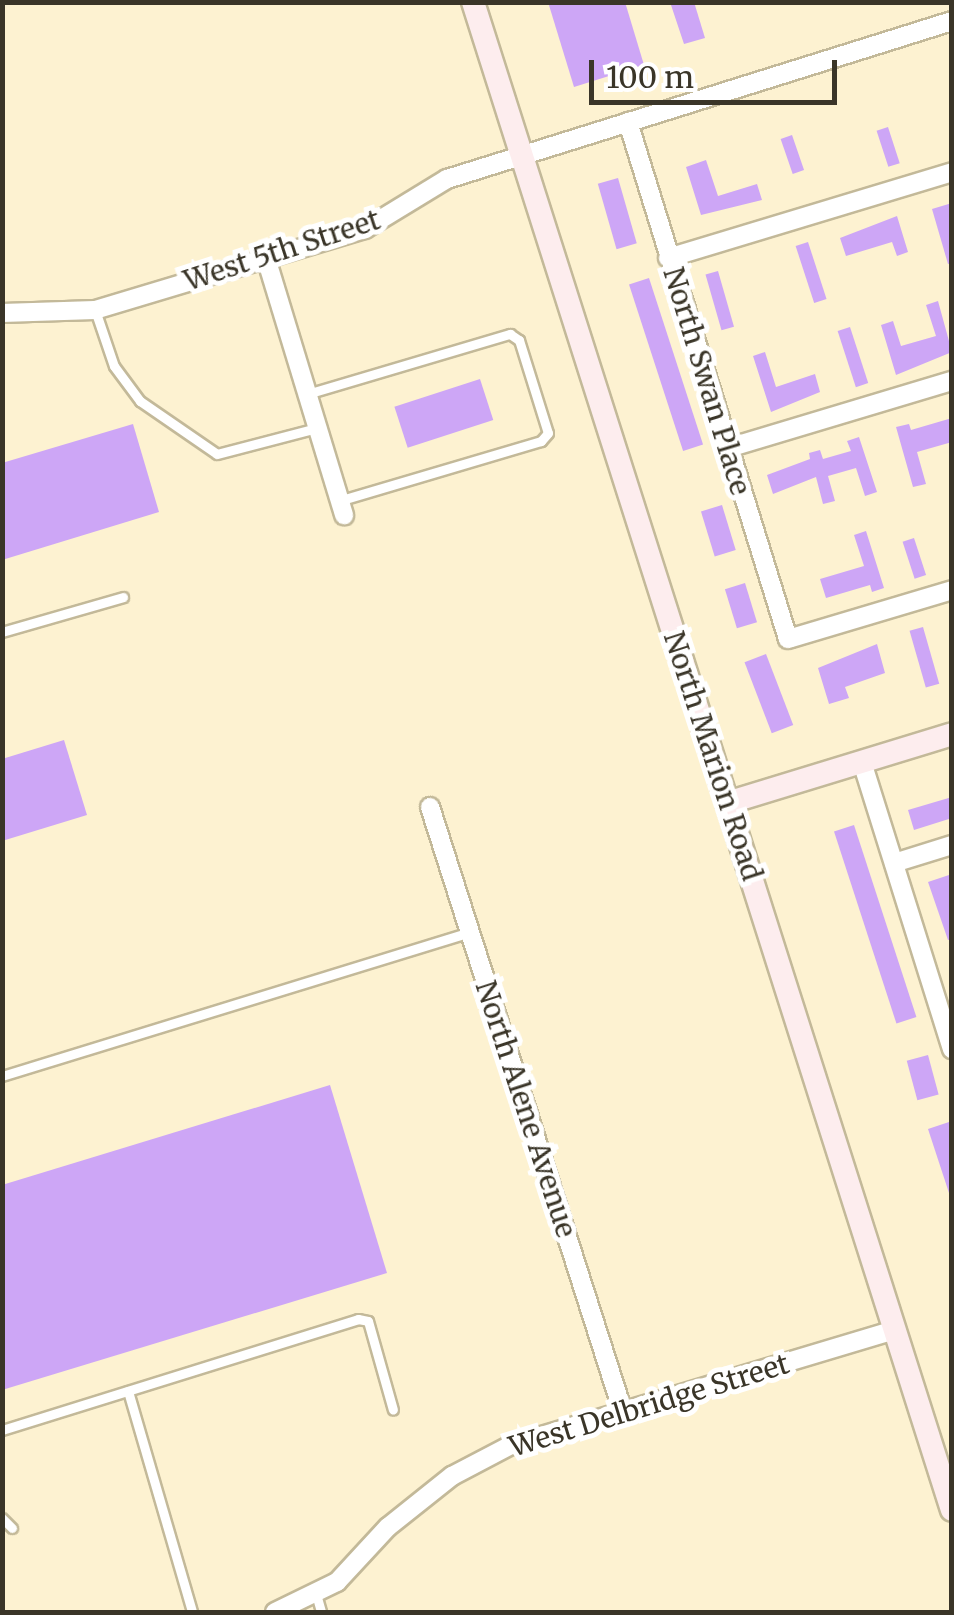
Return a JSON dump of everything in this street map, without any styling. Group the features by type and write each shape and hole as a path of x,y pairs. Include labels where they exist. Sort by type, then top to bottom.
{"main road":[{"name":"North Marion Road","path":"473,2 952,1510"},
{"path":"728,803 952,734"}],"street":[{"name":"West 5th Street","path":"2,313 95,310 365,228 447,180 520,154 952,21"},
{"name":"North Swan Place","path":"628,122 788,639 952,590"},
{"path":"668,258 952,172"},
{"path":"266,258 342,508"},
{"path":"728,448 952,381"},
{"path":"862,762 952,1049"},
{"name":"North Alene Avenue","path":"430,807 622,1412"},
{"path":"894,863 952,846"},
{"name":"West Delbridge Street","path":"275,1612 316,1594 452,1476 511,1445 894,1330"}],"lane":[{"path":"95,310 114,366 140,401 218,454 318,428"},
{"path":"307,394 510,334 519,340 548,433 542,441 342,508"},
{"path":"2,632 123,597"},
{"path":"2,1076 470,932"},
{"path":"2,1430 358,1319 368,1321 392,1410"},
{"path":"128,1391 192,1612"},
{"path":"2,1518 12,1528"},
{"path":"316,1594 321,1612"}],"building":[{"path":"548,2 625,2 644,65 574,87"},
{"path":"670,2 694,2 705,38 684,44"},
{"path":"888,127 900,163 888,167 877,131"},
{"path":"792,135 804,170 793,174 781,139"},
{"path":"706,160 718,196 757,184 762,200 701,215 686,167"},
{"path":"618,178 637,243 617,249 598,184"},
{"path":"952,203 952,263 948,264 932,209"},
{"path":"897,216 908,252 897,256 892,242 846,256 840,238"},
{"path":"808,242 827,299 814,303 796,246"},
{"path":"718,271 734,327 721,330 706,275"},
{"path":"649,278 703,444 683,451 629,284"},
{"path":"938,301 952,352 896,375 881,325 893,321 901,346 936,336 926,305"},
{"path":"850,327 868,383 856,387 838,331"},
{"path":"765,352 776,387 815,374 820,392 771,412 753,356"},
{"path":"480,379 493,420 408,448 394,407"},
{"path":"952,418 952,442 917,452 926,484 913,487 896,427 909,424 911,430"},
{"path":"133,424 159,512 2,560 2,463"},
{"path":"859,437 877,492 865,496 856,468 828,476 835,501 823,504 816,477 773,494 767,475 810,459 809,453 820,450 823,459 851,451 847,441"},
{"path":"722,505 736,550 715,556 701,511"},
{"path":"866,531 884,588 872,592 870,585 826,598 820,579 864,566 854,535"},
{"path":"914,538 926,575 915,579 903,542"},
{"path":"745,583 757,622 737,628 725,589"},
{"path":"923,627 939,684 926,688 910,631"},
{"path":"877,644 885,673 845,687 849,698 829,704 818,668"},
{"path":"766,654 793,725 772,733 745,662"},
{"path":"64,740 87,815 2,841 2,759"},
{"path":"952,797 952,818 914,830 908,810"},
{"path":"854,825 916,1017 896,1024 834,831"},
{"path":"952,874 952,939 948,940 928,882"},
{"path":"928,1055 939,1095 917,1100 907,1061"},
{"path":"330,1085 387,1273 2,1390 2,1185"},
{"path":"949,1122 952,1193 928,1129"}]}
